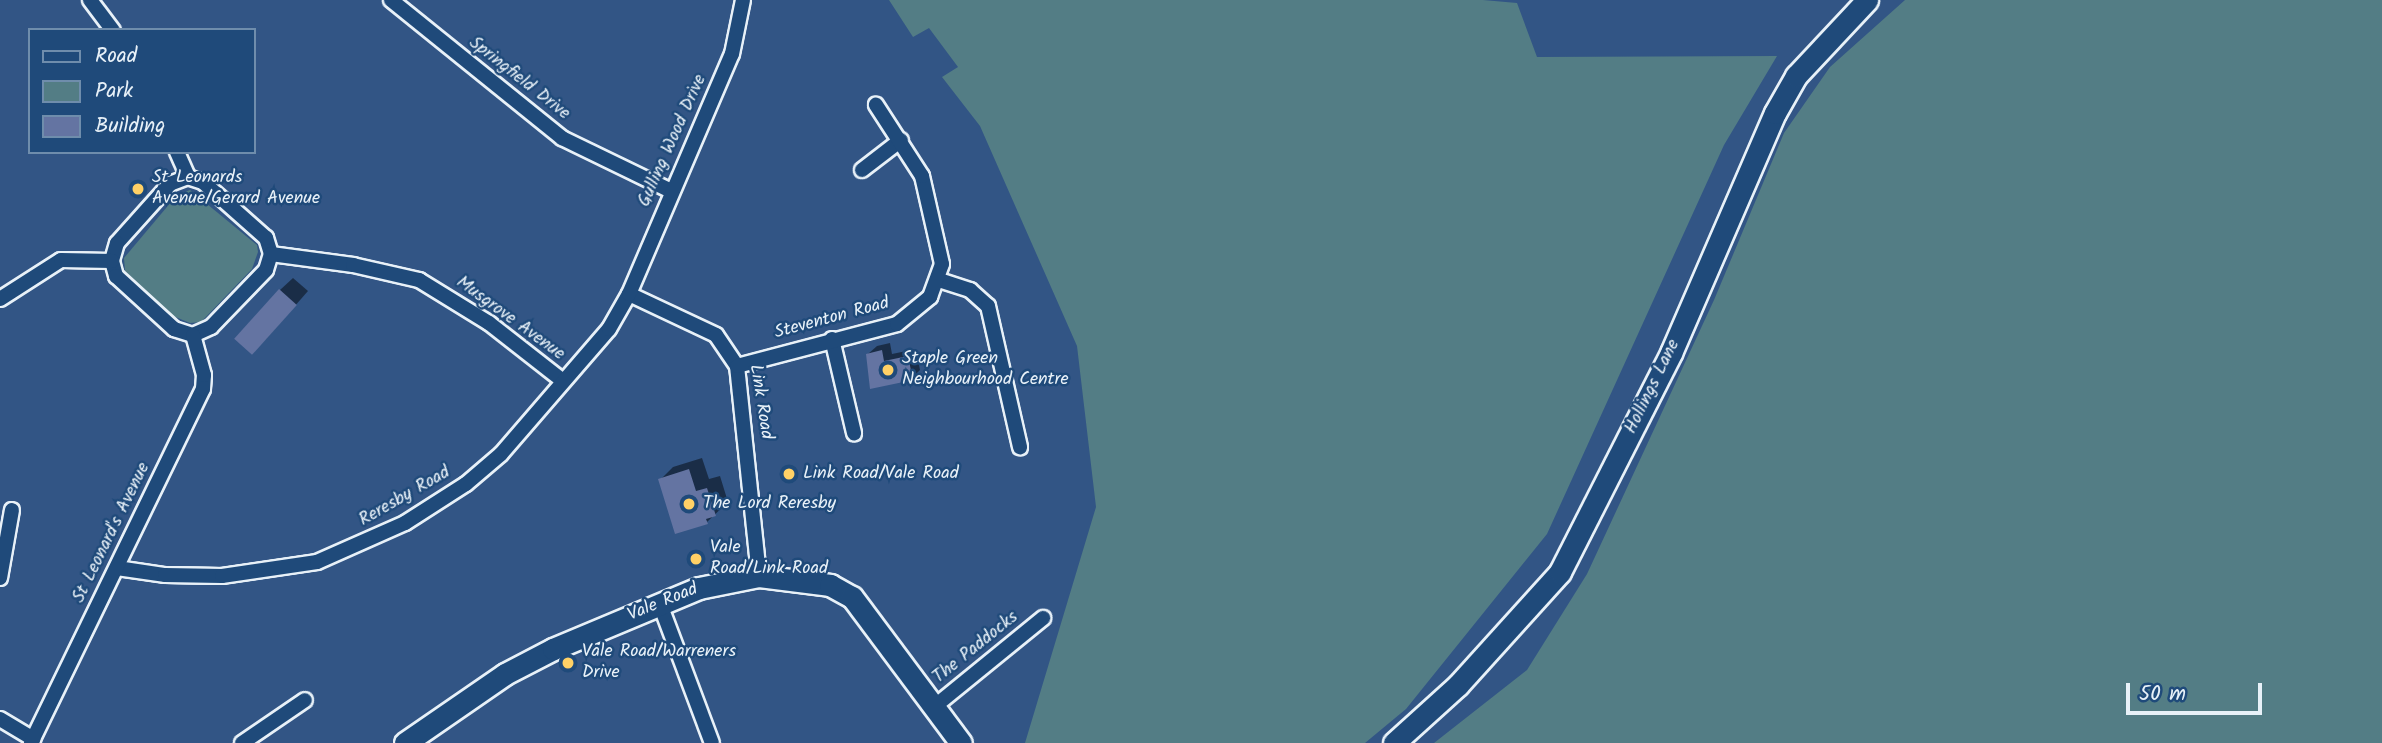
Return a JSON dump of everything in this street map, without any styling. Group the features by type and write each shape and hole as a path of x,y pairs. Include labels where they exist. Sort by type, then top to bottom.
{"street":[{"path":"90,0 111,28"},
{"name":"Gulling Wood Drive","path":"629,294 732,54 743,0"},
{"name":"Hollings Lane","path":"1394,743 1458,685 1560,572 1671,353 1764,140 1796,76 1867,0"},
{"name":"Springfield Drive","path":"401,3 562,138 671,191"},
{"path":"876,105 922,176 940,245 939,280 970,290 988,306 1020,447"},
{"path":"862,170 901,140"},
{"path":"178,154 188,177"},
{"path":"188,177 203,182 266,238 271,254 266,270 211,327 193,335 174,329 116,276 112,261 117,243 170,184 188,177"},
{"name":"Musgrove Avenue","path":"271,254 353,265 419,280 489,323 563,381"},
{"path":"0,299 61,260 112,261"},
{"name":"Steventon Road","path":"737,366 897,324 930,297 939,280"},
{"name":"Link Road","path":"629,294 716,335 737,366 759,576"},
{"name":"Reresby Road","path":"117,568 164,575 222,576 280,569 351,550 405,523 466,484 501,454 609,329 629,294"},
{"name":"St Leonard's Avenue","path":"32,741 203,389 204,375 193,335"},
{"path":"832,339 855,433"},
{"path":"0,578 12,510"},
{"name":"Vale Road","path":"405,743 505,674 699,588 759,576 830,585 852,597 961,743"},
{"path":"660,604 712,743"},
{"name":"The Paddocks","path":"934,708 1043,618"},
{"path":"242,743 306,700"},
{"path":"0,719 32,741"}],"green space":[{"path":"889,0 1483,0 1517,3 1537,57 1777,56 1724,145 1547,534 1406,709 1365,743 1025,743 1096,507 1077,346 980,126 942,77 958,67 929,28 913,37"},
{"path":"1905,0 2382,0 2382,743 1434,743 1527,670 1587,574 1714,300 1784,133 1830,67"},
{"path":"190,190 257,245 258,252 252,269 201,322 190,323 173,316 125,271 124,258 177,195"}],"building":[{"path":"279,289 297,305 252,355 234,339"},
{"name":"Staple Green Neighbourhood Centre","path":"882,350 884,361 908,356 913,380 870,389 866,354"},
{"name":"The Lord Reresby","path":"689,469 696,491 707,488 716,516 706,519 708,524 675,534 658,479"}],"place":[{"name":"St Leonards Avenue/Gerard Avenue","path":"138,189"},
{"name":"Staple Green Neighbourhood Centre","path":"888,370"},
{"name":"Link Road/Vale Road","path":"789,474"},
{"name":"The Lord Reresby","path":"689,504"},
{"name":"Vale Road/Link Road","path":"696,559"},
{"name":"Vale Road/Warreners Drive","path":"568,663"}]}
